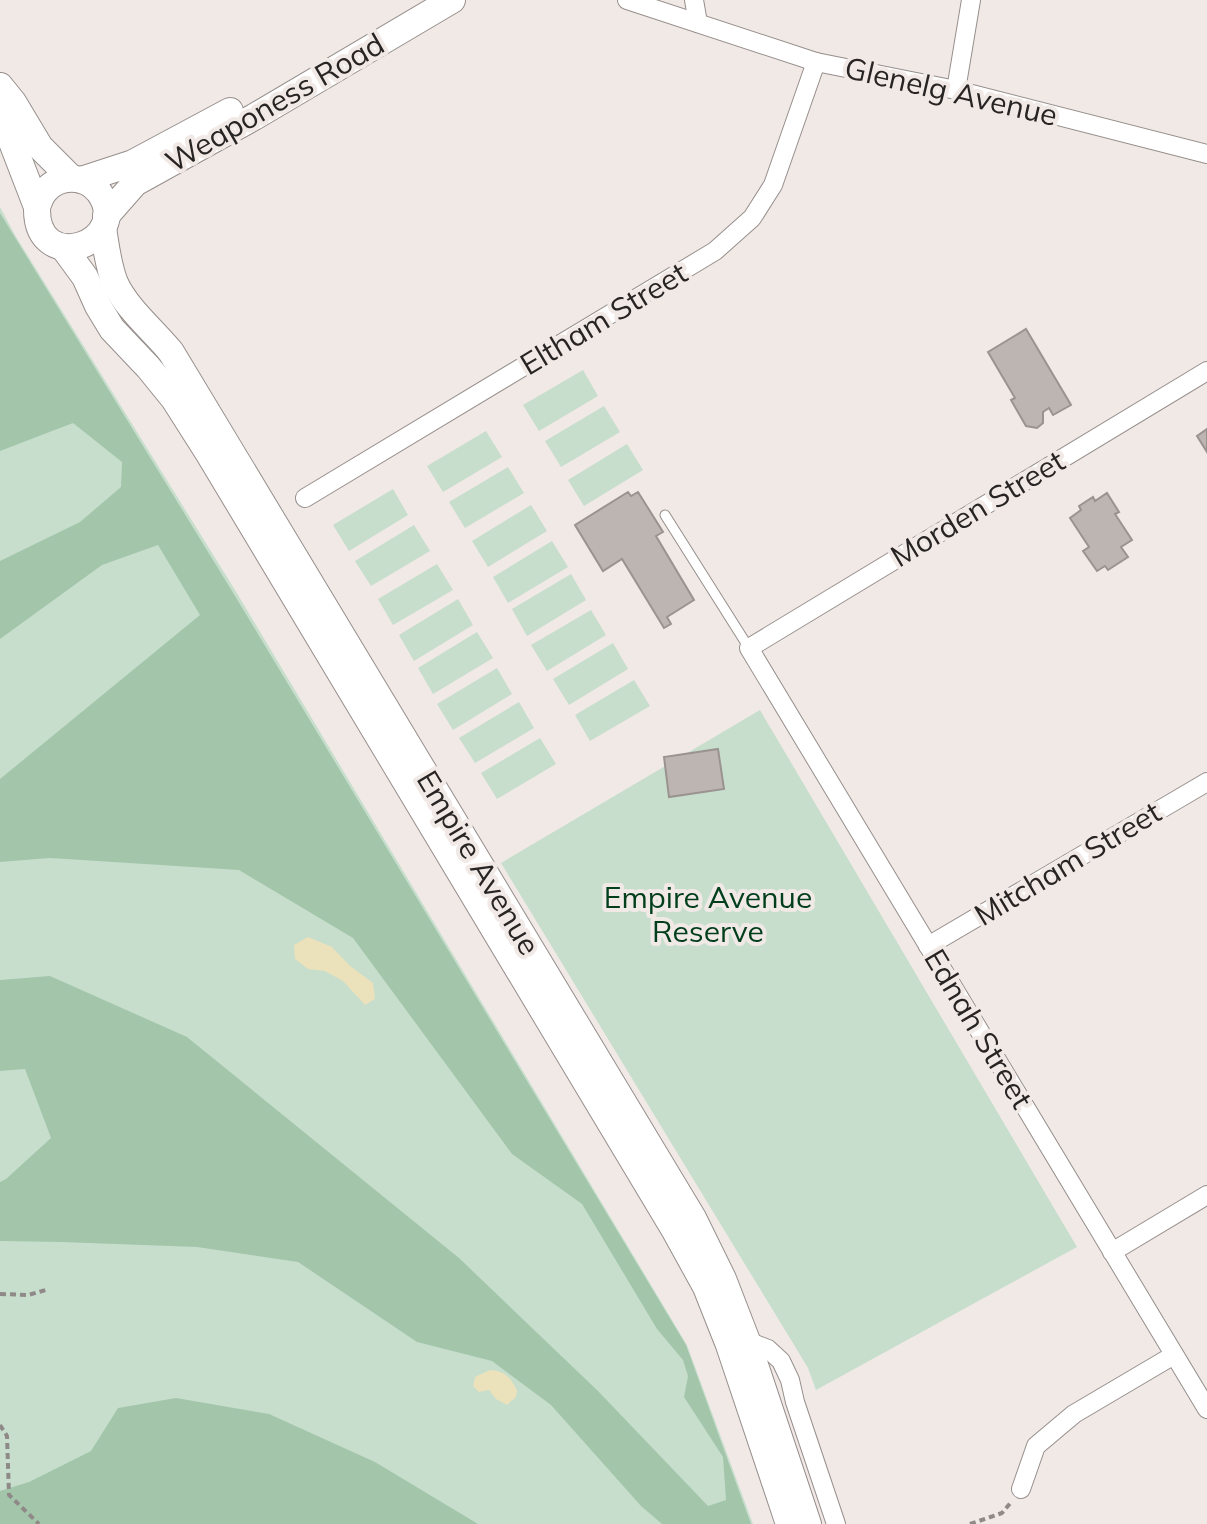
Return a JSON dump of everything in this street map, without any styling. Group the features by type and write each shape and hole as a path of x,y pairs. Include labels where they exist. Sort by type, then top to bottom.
{"main road":[{"name":"Weaponess Road","path":"76,179 133,163 434,2"},
{"name":"Weaponess Road","path":"105,222 124,193 135,183 254,117 434,2"},
{"name":"Empire Avenue","path":"0,86 40,147 76,179 92,185 100,193 105,204 109,264 116,285 132,309 171,352 693,1218 723,1279 747,1341 808,1524"},
{"name":"Empire Avenue","path":"0,105 37,207 36,218 45,236 63,247 85,277 112,329 174,399 209,454 674,1229 706,1287 729,1345 789,1524"},
{"path":"37,207 43,192 55,182 76,179"},
{"path":"63,247 87,245 96,238 105,222"}],"street":[{"name":"Glenelg Avenue","path":"627,0 816,62 956,90 1207,154"},
{"path":"694,0 698,23"},
{"path":"956,90 971,0"},
{"name":"Eltham Street","path":"305,498 715,251 752,218 773,185 816,62"},
{"name":"Morden Street","path":"749,648 1207,371"},
{"name":"Ednah Street","path":"749,648 1207,1409"},
{"name":"Mitcham Street","path":"928,946 1207,782"},
{"path":"1112,1252 1207,1195"},
{"path":"747,1341 768,1349 781,1361 790,1380 836,1524"},
{"path":"1021,1489 1036,1446 1074,1414 1174,1355"}],"lane":[{"path":"665,515 749,648"}],"path":[{"path":"0,1294 28,1295 49,1289"},
{"path":"0,1425 7,1436 9,1495 39,1524"},
{"path":"970,1524 1002,1513"}],"green space":[{"path":"0,207 235,590 687,1345 753,1524 0,1524"},
{"path":"0,213 232,591 686,1345 751,1524 662,1524 641,1506 551,1405 492,1361 417,1342 298,1262 197,1247 0,1241 0,1182 51,1138 25,1069 0,1071 0,980 50,976 187,1037 459,1258 598,1391 708,1506 726,1500 723,1457 684,1397 688,1376 683,1360 657,1329 582,1204 512,1154 353,938 239,870 50,858 0,862 0,779 200,615 158,545 102,565 0,639 0,561 80,522 121,487 122,462 73,423 0,451"},
{"path":"583,370 598,396 539,431 523,405"},
{"path":"604,406 620,432 561,467 545,441"},
{"path":"486,431 502,457 443,492 427,466"},
{"path":"627,444 643,470 584,506 568,480"},
{"path":"508,467 524,493 465,528 449,502"},
{"path":"393,489 408,515 349,551 333,525"},
{"path":"531,505 547,531 488,567 472,541"},
{"path":"414,525 430,551 371,586 355,561"},
{"path":"552,541 568,567 508,603 493,577"},
{"path":"437,564 453,590 393,625 378,599"},
{"path":"571,574 586,600 527,636 512,609"},
{"path":"458,599 473,625 414,661 399,635"},
{"path":"591,610 606,635 547,671 531,645"},
{"path":"477,632 493,658 433,694 418,668"},
{"path":"613,643 628,669 569,705 553,679"},
{"path":"497,668 512,694 453,730 437,704"},
{"path":"634,680 650,706 590,741 575,715"},
{"path":"519,702 534,728 475,763 459,738"},
{"name":"Empire Avenue Reserve","path":"760,710 1077,1247 816,1390 808,1368 501,863"},
{"path":"540,738 556,764 497,799 481,773"},
{"path":"176,1398 269,1414 375,1462 478,1524 0,1524 0,1491 29,1482 91,1451 118,1408"}],"sand":[{"path":"308,937 332,947 373,983 375,999 365,1005 343,981 325,971 308,969 295,959 294,945"},
{"path":"490,1370 506,1376 517,1390 516,1397 507,1405 496,1399 489,1390 479,1392 473,1386 475,1377"}],"building":[{"path":"1026,329 1071,405 1053,415 1049,408 1043,412 1043,423 1037,428 1026,426 1011,400 1015,398 988,352"},
{"path":"1207,429 1207,452 1197,436"},
{"path":"628,492 631,496 638,492 663,532 656,536 694,600 667,617 671,624 664,628 622,559 603,571 575,525"},
{"path":"1107,493 1119,512 1115,514 1132,540 1121,547 1128,557 1108,570 1105,566 1097,571 1083,551 1089,547 1070,518 1081,510 1079,506"},
{"path":"718,749 724,789 669,797 664,757"}]}
